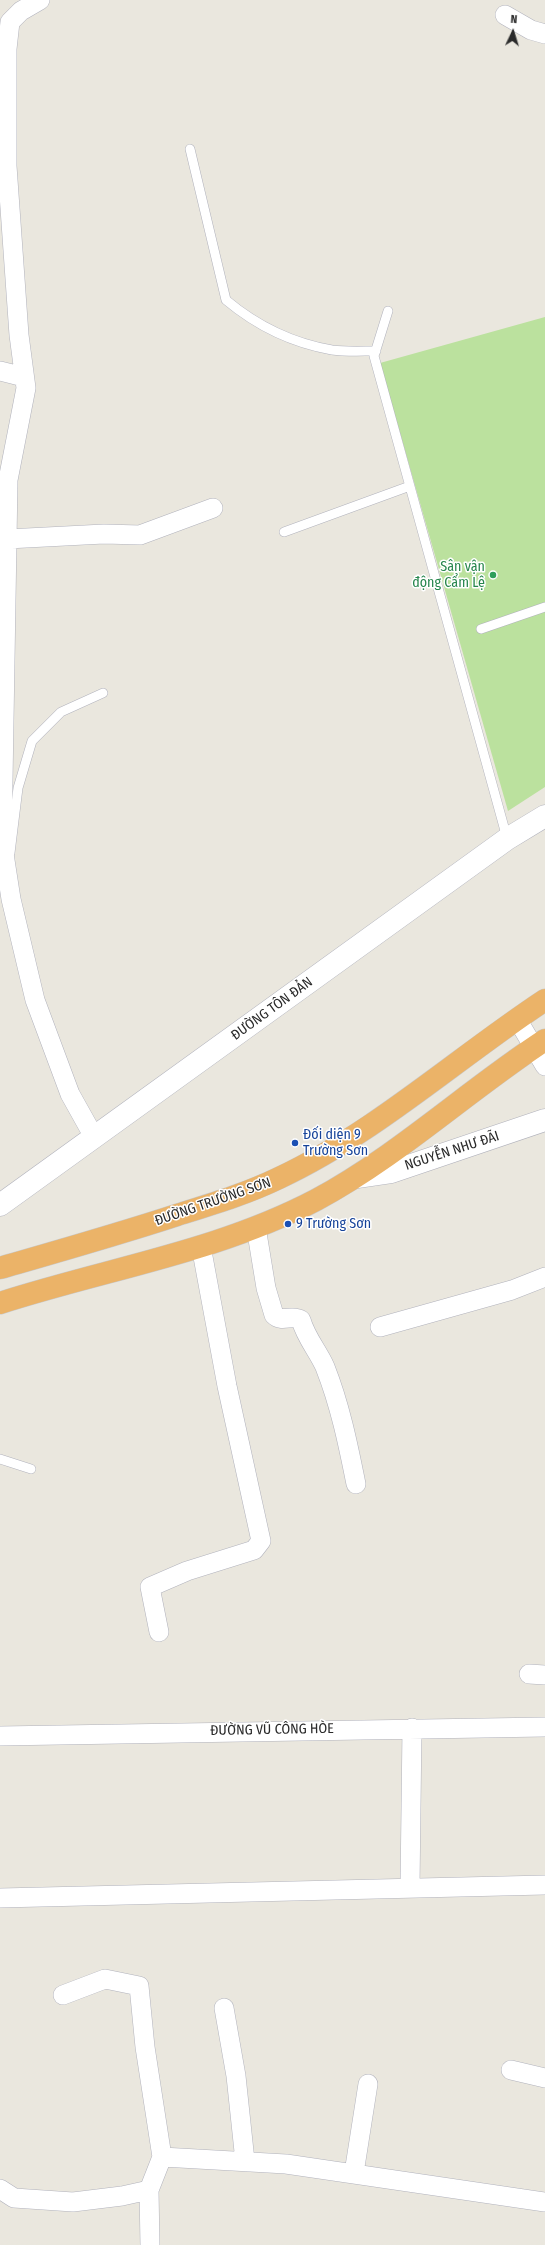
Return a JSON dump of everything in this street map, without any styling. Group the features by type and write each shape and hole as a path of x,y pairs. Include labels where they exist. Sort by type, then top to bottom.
{"highway":[{"name":"ĐƯỜNG TRƯỜNG SƠN","path":"0,1268 133,1229 239,1195 279,1178 336,1145 405,1100 545,1000"},
{"path":"0,1303 201,1246 256,1227 314,1201 357,1177 539,1044"}],"street":[{"path":"34,1 10,22 7,49 3,166 26,388 8,480 1,808 2,841 7,875 6,908 35,1000 70,1094 94,1137"},
{"path":"505,16 531,30 545,34"},
{"path":"0,371 24,376"},
{"path":"7,539 104,534 140,535 213,508"},
{"name":"ĐƯỜNG TÔN ĐẢN","path":"0,1205 507,840 545,816"},
{"path":"517,1019 539,1044 545,1066"},
{"name":"NGUYỄN NHƯ ĐÃI","path":"357,1177 391,1172 545,1120"},
{"path":"256,1227 266,1288 274,1315 281,1319 294,1317 301,1320 306,1334 324,1365 346,1432 356,1484"},
{"path":"159,1632 150,1587 187,1571 254,1550 261,1541 227,1386 201,1246"},
{"path":"380,1327 512,1290 545,1277"},
{"name":"ĐƯỜNG VŨ CÔNG HÒE","path":"0,1736 545,1727"},
{"path":"410,1887 412,1728"},
{"path":"0,1898 410,1887 545,1885"},
{"path":"63,1995 105,1979 139,1986 145,2047 162,2157 149,2190 150,2245"},
{"path":"224,2008 236,2076 245,2161"},
{"path":"511,2070 545,2078"},
{"path":"354,2173 368,2084"},
{"path":"162,2157 286,2164 545,2202"},
{"path":"0,2190 14,2198 73,2202 122,2196 149,2190"}],"lane":[{"path":"190,149 226,300 246,317 266,328 300,342 333,350 376,351"},
{"path":"388,311 374,356 507,840"},
{"path":"284,532 410,486"},
{"path":"481,629 545,606"},
{"path":"7,875 18,788 32,741 61,712 103,693"},
{"path":"0,1459 30,1469"}],"green space":[{"name":"Sân vận động Cẩm Lệ","path":"545,317 545,787 508,811 380,363"}],"place":[{"name":"Sân vận động Cẩm Lệ","path":"493,575"},
{"name":"Đối diện 9 Trường Sơn","path":"295,1143"},
{"name":"9 Trường Sơn","path":"288,1224"}]}
